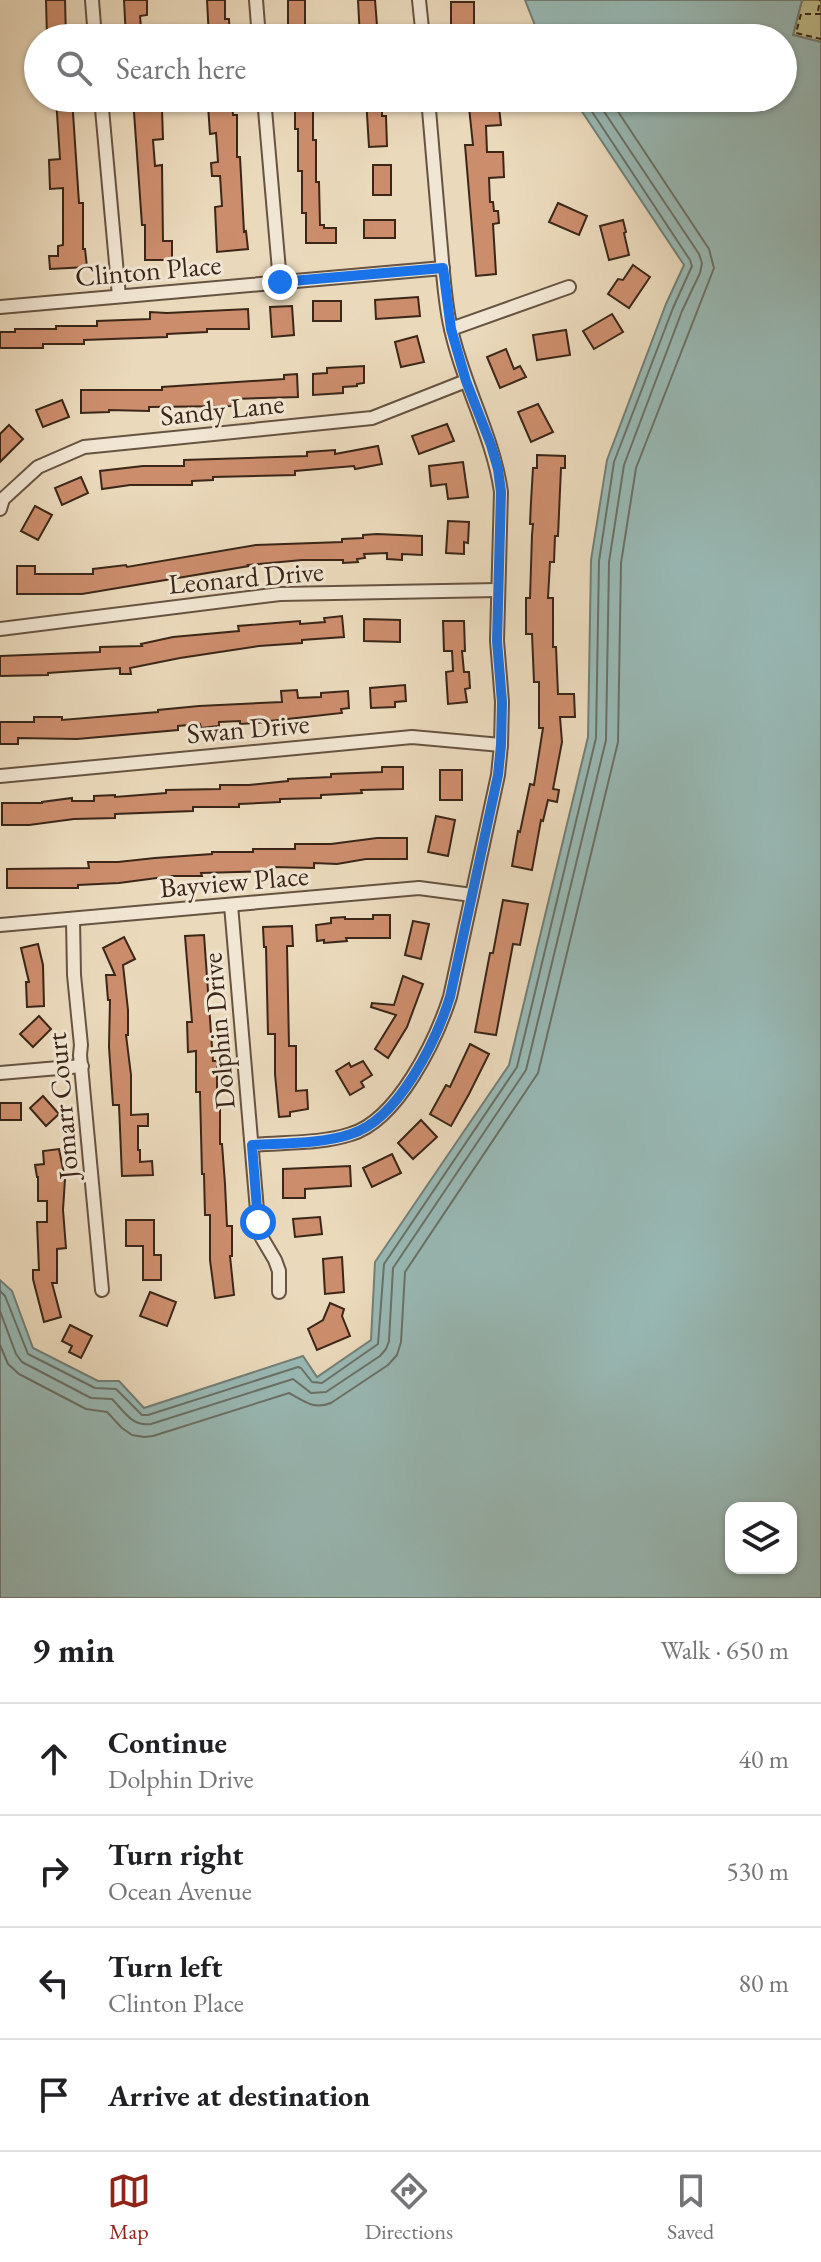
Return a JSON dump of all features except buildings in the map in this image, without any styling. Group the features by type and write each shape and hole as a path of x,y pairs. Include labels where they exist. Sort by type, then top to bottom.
{"street":[{"path":"92,0 94,24"},
{"path":"256,0 258,24"},
{"path":"419,0 422,24"},
{"path":"102,112 119,296"},
{"path":"265,112 280,282"},
{"path":"252,1145 351,1135 368,1127 388,1111 426,1056 450,997 498,775 502,702 497,641 501,492 498,469 451,329 429,112"},
{"name":"Clinton Place","path":"0,307 443,268"},
{"path":"451,329 569,287"},
{"name":"Sandy Lane","path":"1,502 38,467 84,447 372,418 466,381"},
{"name":"Leonard Drive","path":"0,629 280,594 498,590"},
{"name":"Swan Drive","path":"0,776 412,737 501,745"},
{"name":"Bayview Place","path":"0,925 419,888 472,895"},
{"name":"Dolphin Drive","path":"231,905 258,1222 262,1238 279,1271 279,1292"},
{"name":"Jomarr Court","path":"73,919 80,1055 102,1290"},
{"path":"0,1073 82,1066"}],"path":[{"path":"797,29 801,14 819,14 820,0"},
{"path":"797,33 821,39"}],"shaded area":[{"path":"802,0 821,0 821,42 797,36 796,24"}],"water":[{"path":"525,0 802,0 796,24 534,24"},
{"path":"797,36 821,42 821,1598 0,1598 0,1280 12,1291 33,1348 98,1381 119,1381 144,1408 303,1356 317,1377 371,1340 375,1262 509,1065 588,737 591,560 607,460 666,304 684,265 582,112 797,112"}],"route":[{"path":"258,1222 252,1145 328,1139 351,1135 368,1127 388,1111 426,1056 450,997 498,775 501,745 502,702 497,641 501,492 491,445 466,381 451,329 443,268 280,282"}]}
